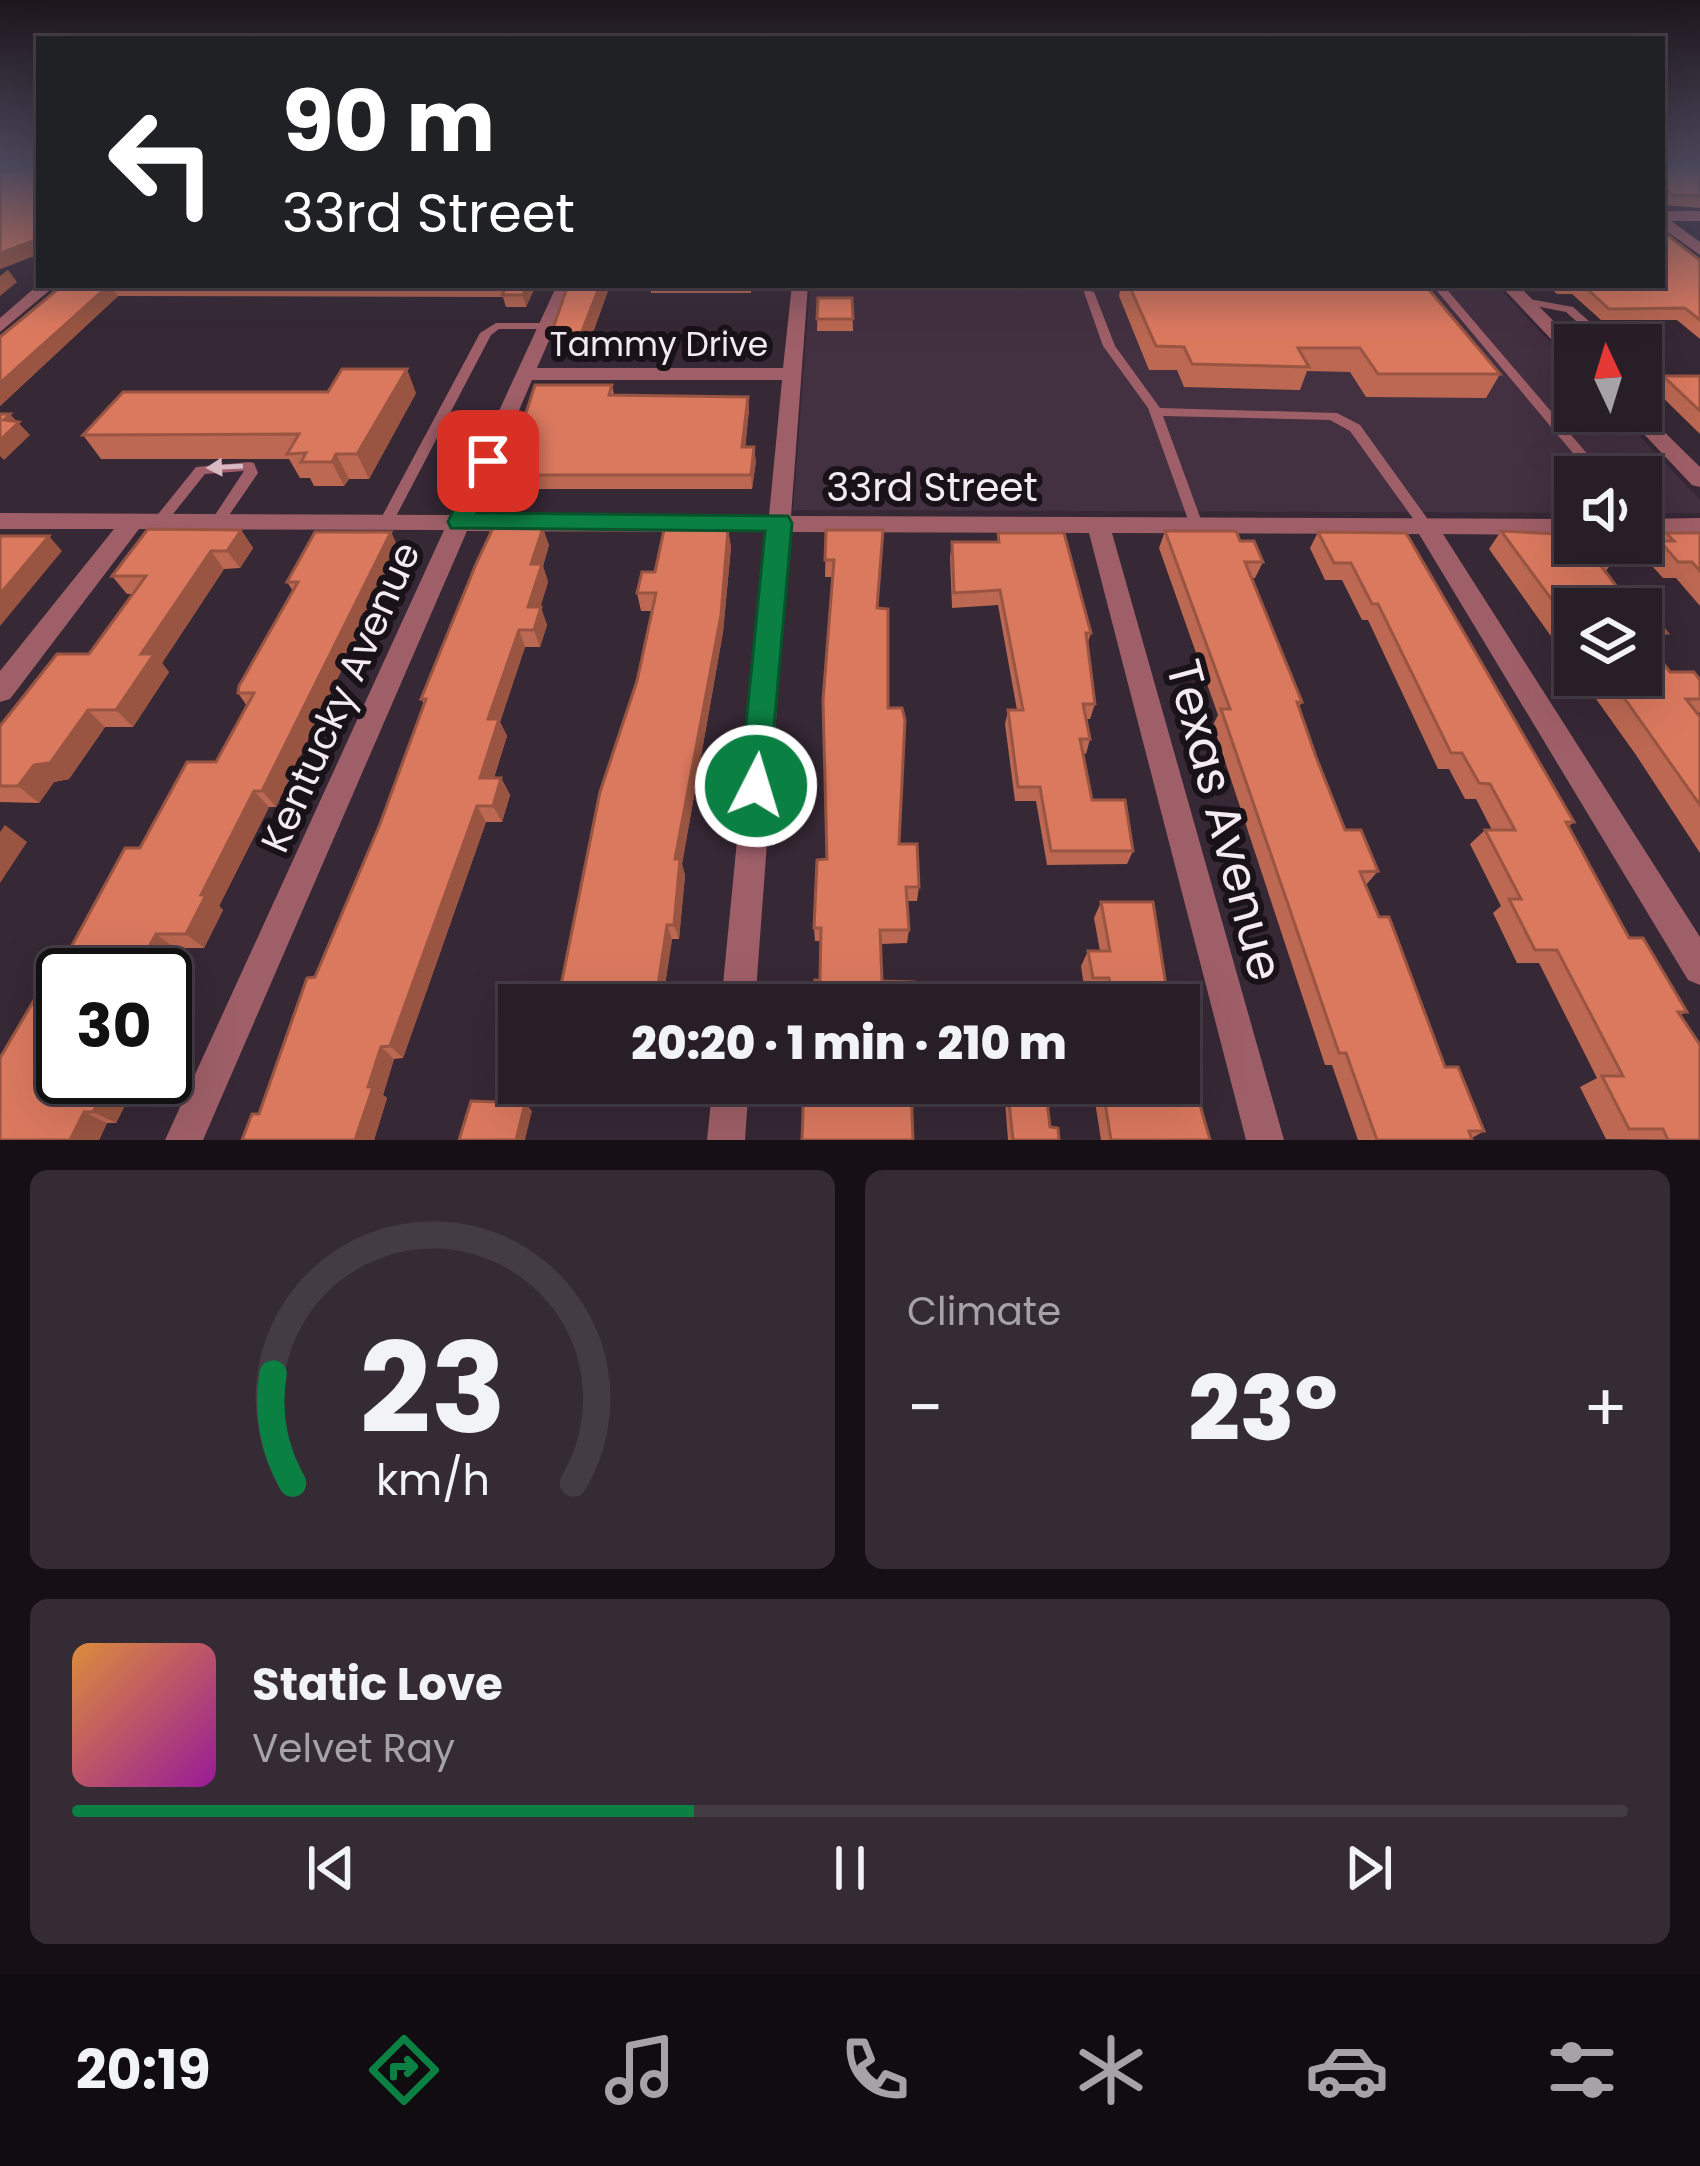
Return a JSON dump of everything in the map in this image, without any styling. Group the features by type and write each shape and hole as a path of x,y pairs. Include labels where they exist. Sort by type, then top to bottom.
{"street":[{"path":"1665,221 1700,250"},
{"path":"0,327 45,288"},
{"name":"Kentucky Avenue","path":"184,1140 564,288"},
{"path":"740,984 800,288"},
{"path":"1511,288 1554,332"},
{"name":"Tammy Drive","path":"526,374 792,374"},
{"path":"1653,432 1700,480"},
{"name":"33rd Street","path":"0,521 1554,527"},
{"path":"0,691 133,521"},
{"name":"Texas Avenue","path":"1098,524 1265,1140"},
{"path":"1662,526 1700,526"},
{"path":"1427,528 1700,968"},
{"path":"726,1140 729,1104"}],"lane":[{"path":"1440,288 1582,456"},
{"path":"1089,292 1109,346 1156,412 1196,525"},
{"path":"1524,301 1552,302 1586,324"},
{"path":"386,522 486,333 496,326 547,326"},
{"path":"1156,412 1333,416 1355,428 1427,528"},
{"path":"160,521 201,470 249,466 251,472 218,521"}],"shaded area":[{"path":"810,288 1499,288 1554,346 1554,432 1636,432 1658,456 1554,456 1554,513 793,510"},
{"path":"1662,460 1700,500 1700,513 1662,513"}],"building":[{"path":"0,218 36,218 36,240 0,253"},
{"path":"1665,233 1700,260 1700,320 1685,308 1609,309 1586,288 1665,288"},
{"path":"59,288 106,288 0,383 0,337"},
{"path":"506,288 526,288 523,295 502,295"},
{"path":"567,288 599,288 581,334 551,334"},
{"path":"1130,288 1428,288 1500,374 1378,374 1360,348 1298,348 1309,367 1192,364 1184,347 1156,346"},
{"path":"818,298 852,298 853,319 817,319"},
{"path":"342,369 407,369 357,454 336,454 332,462 301,462 306,453 287,454 299,434 83,435 123,392 328,392"},
{"path":"1663,376 1700,376 1700,411"},
{"path":"535,385 612,385 609,395 748,397 742,447 754,447 751,475 506,475"},
{"path":"0,414 10,414 4,420 19,422 0,440"},
{"path":"493,528 543,528 531,564 542,564 528,607 541,607 534,630 519,630 488,719 499,719 480,778 501,778 493,806 477,806 390,1046 381,1047 355,1140 242,1140 252,1114 259,1114 307,978 315,977 380,824 426,699 421,699"},
{"path":"148,529 241,530 227,551 211,551 141,654 154,654 116,710 88,710 50,763 34,765 18,786 0,786 0,726 57,654 89,654 146,576 112,576"},
{"path":"664,530 728,530 721,615 675,859 680,859 674,925 667,925 658,984 561,984 600,792 637,681 656,593 637,593 642,572 655,572"},
{"path":"826,530 883,530 877,608 888,609 888,708 902,708 905,720 899,844 917,844 919,887 906,887 909,930 880,930 882,981 914,984 815,984 820,980 821,928 814,928 817,860 827,859 823,700 834,560 825,560"},
{"path":"1165,531 1236,531 1240,541 1254,541 1263,562 1245,562 1302,702 1297,702 1345,830 1361,830 1378,871 1360,872 1379,917 1389,917 1445,1067 1458,1067 1484,1131 1469,1131 1472,1140 1377,1140 1346,1053 1339,1053 1221,709 1230,709"},
{"path":"1501,531 1554,534 1554,564 1600,564 1618,588 1554,588 1554,603"},
{"path":"315,532 391,532 262,791 254,791 186,934 156,934 148,948 71,948 125,848 140,848 187,762 216,762 254,693 238,693 239,686 298,582 287,582"},
{"path":"1318,532 1406,533 1574,822 1566,822 1629,938 1643,938 1687,1012 1678,1012 1700,1045 1700,1140 1668,1140 1663,1129 1629,1129 1602,1076 1623,1076 1557,950 1535,950 1509,899 1521,899 1485,830 1515,830 1490,784 1479,783 1462,753 1451,753 1378,604 1372,604 1351,563 1334,563"},
{"path":"998,533 1064,533 1091,633 1086,633 1095,704 1083,704 1090,739 1080,739 1092,800 1125,800 1133,851 1051,851 1040,787 1018,787 1008,710 1023,710 1000,590 954,593 952,542 999,542"},
{"path":"1666,533 1700,533 1700,571 1692,562 1678,562 1662,543 1674,541"},
{"path":"0,536 49,536 0,594"},
{"path":"1662,662 1670,672 1694,672 1700,680 1700,699 1686,699 1700,717 1700,805 1623,696 1662,696"},
{"path":"1101,902 1153,902 1166,984 1110,984 1109,978 1093,978 1088,951 1110,951"},
{"path":"36,997 36,1104 97,1104 93,1112 84,1112 70,1140 0,1140 0,1058"},
{"path":"471,1101 525,1104 516,1140 459,1140"},
{"path":"803,1104 912,1104 913,1140 802,1140"},
{"path":"1009,1104 1047,1104 1050,1127 1058,1128 1059,1140 1013,1140"},
{"path":"1105,1104 1200,1104 1210,1140 1111,1140"}],"route":[{"path":"488,461 460,522 779,523 756,786"}]}
